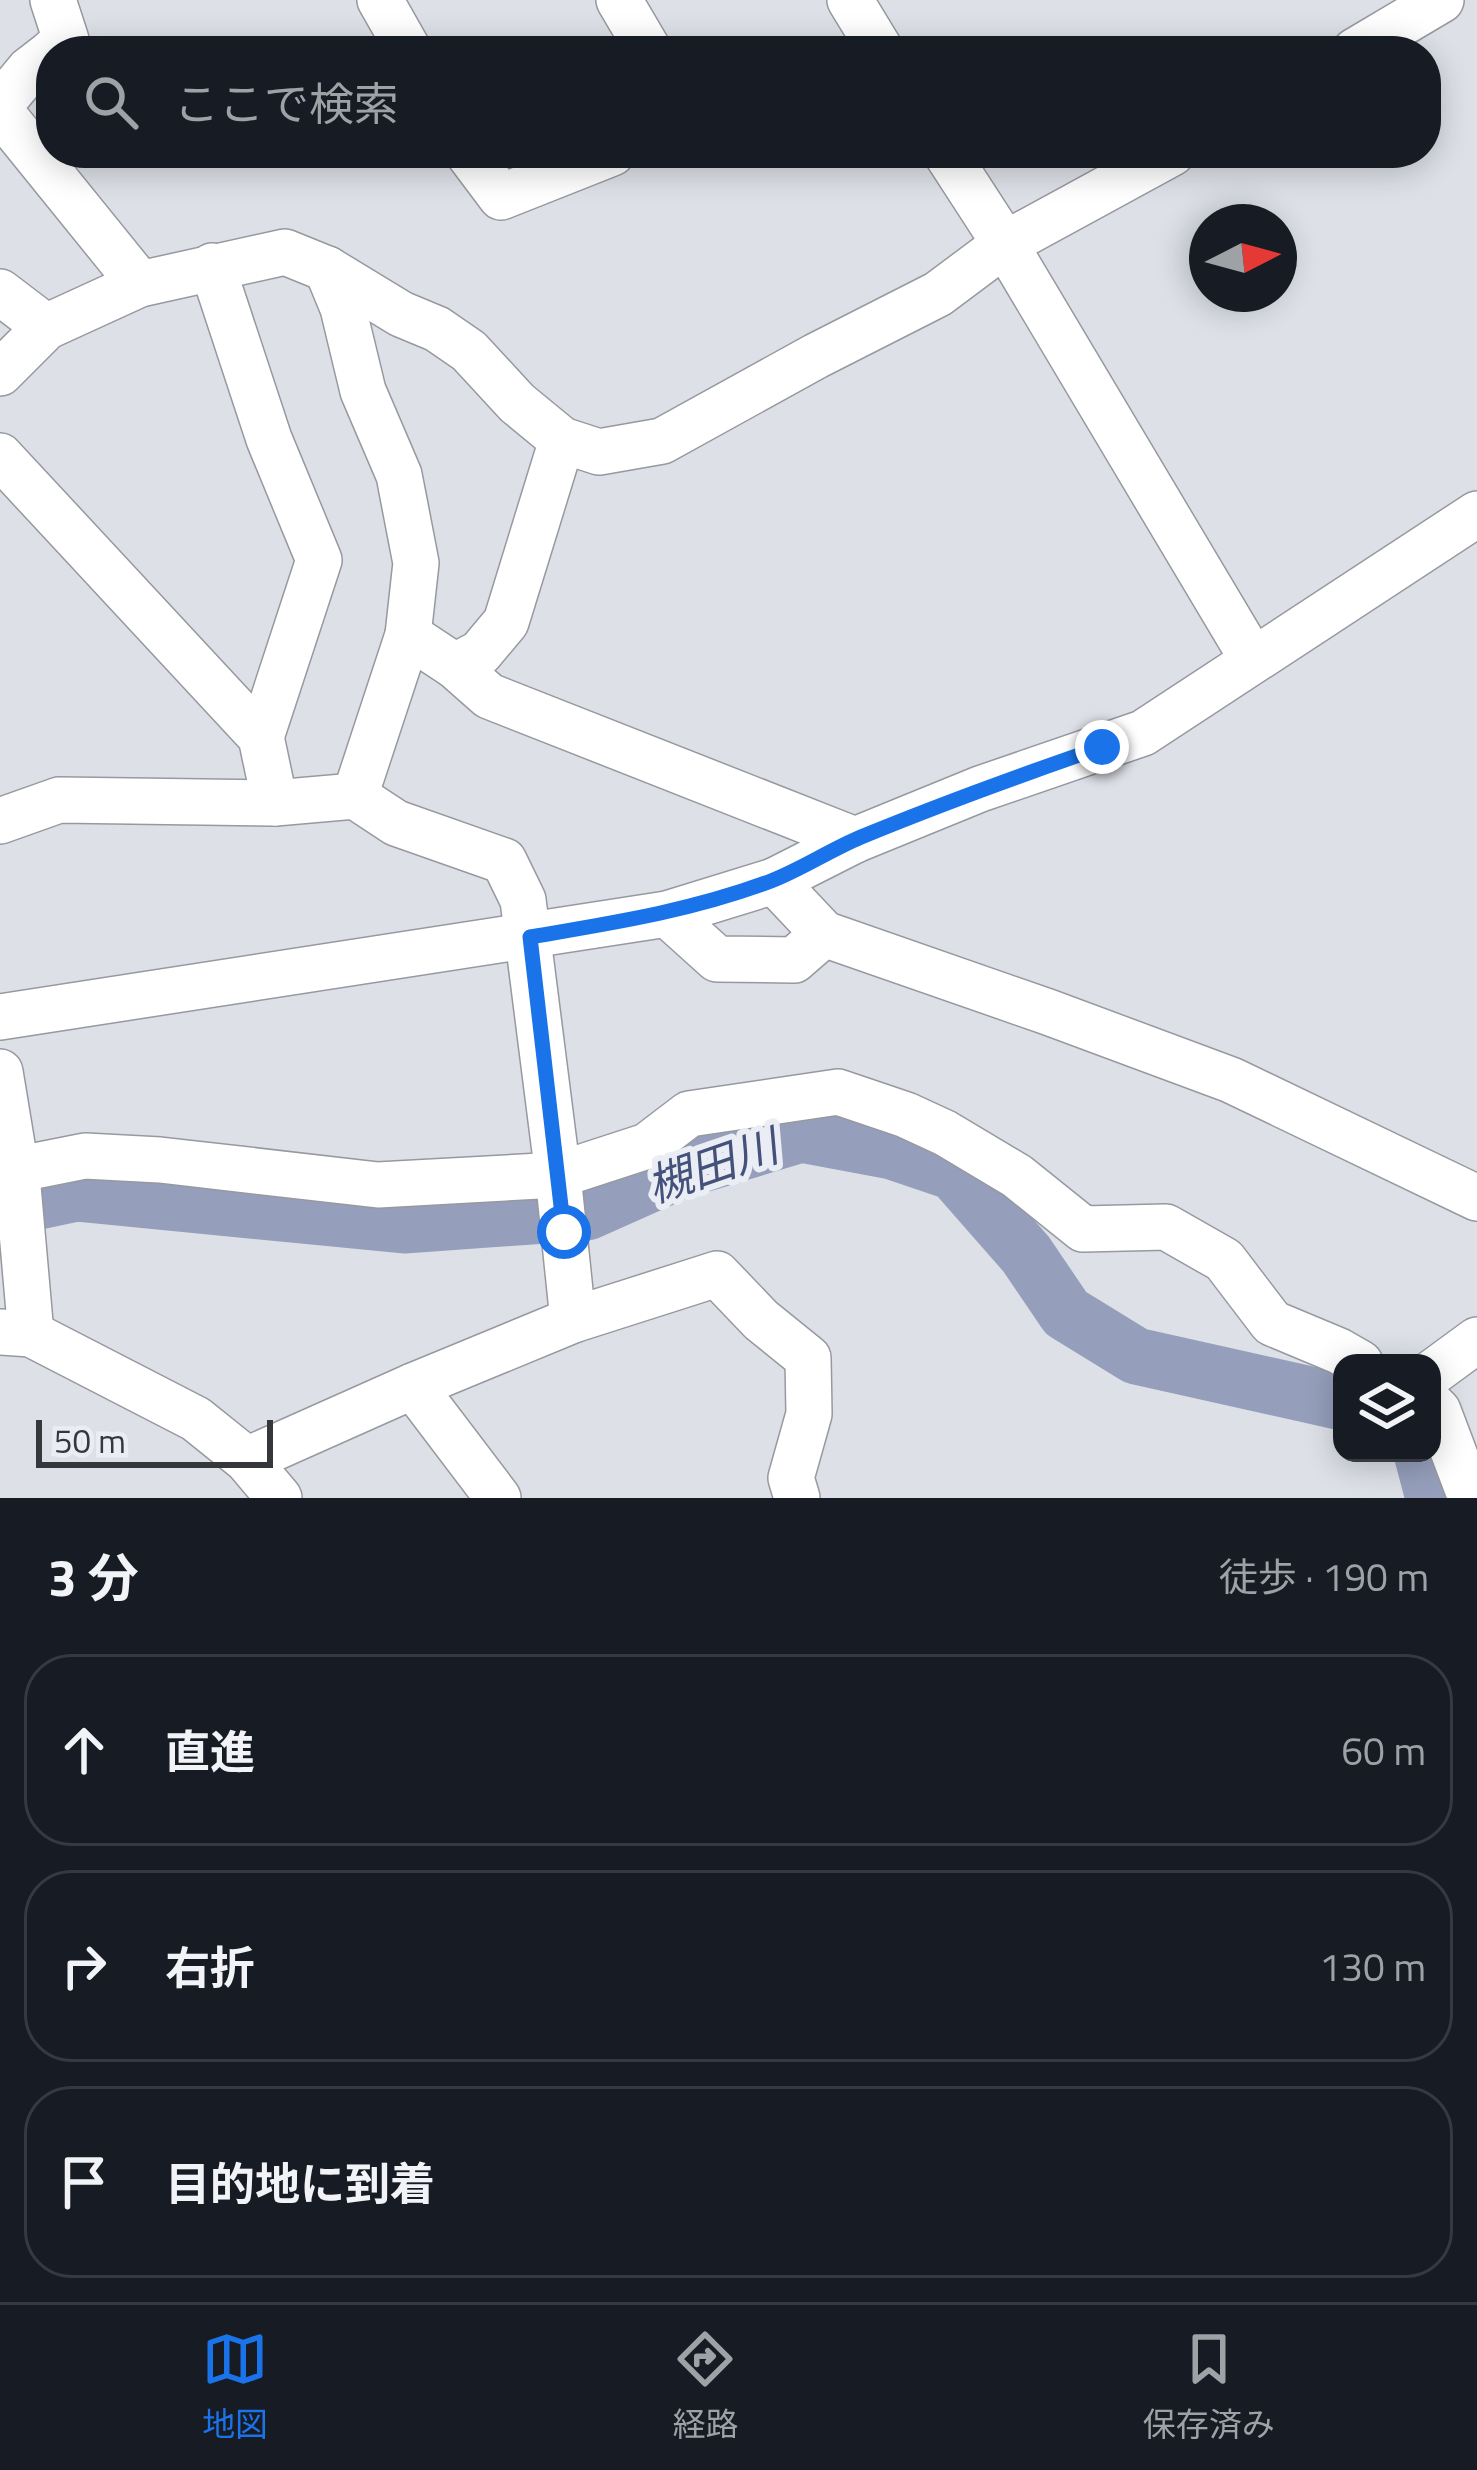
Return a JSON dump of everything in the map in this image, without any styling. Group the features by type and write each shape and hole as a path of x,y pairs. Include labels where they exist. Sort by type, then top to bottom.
{"street":[{"path":"53,0 65,36"},
{"path":"380,0 400,36"},
{"path":"619,0 641,36"},
{"path":"850,0 872,36"},
{"path":"1380,36 1441,0"},
{"path":"36,65 0,108 36,153"},
{"path":"48,168 140,284"},
{"path":"479,168 501,197 574,168"},
{"path":"956,168 1253,660"},
{"path":"0,373 46,327 140,284 285,252 327,268 470,351 517,403 562,440 599,452 662,441 938,294 1005,244 1144,168"},
{"path":"212,266 269,439 319,560 261,737 275,803"},
{"path":"327,268 344,308 363,391 399,475 416,563 408,634 355,796"},
{"path":"0,292 46,327"},
{"path":"455,666 480,653 506,622 562,440"},
{"path":"0,456 261,737"},
{"path":"0,1017 667,914 773,880 854,840 980,789 1143,733 1477,514"},
{"path":"408,634 489,696 854,840"},
{"path":"0,821 59,800 275,803 355,796 396,823 504,862 523,900 530,937 574,1321"},
{"path":"773,880 824,934 1231,1080 1477,1198"},
{"path":"667,914 717,958 794,960 824,934"},
{"path":"0,1072 11,1172 22,1222 16,1333 196,1419 247,1460 279,1498"},
{"path":"11,1172 85,1156 160,1160 561,1202 688,1114 838,1093 945,1132 1017,1176 1083,1229 1166,1227 1224,1260 1272,1323 1344,1354"},
{"path":"247,1460 574,1321 717,1274 761,1320 808,1358 809,1414 791,1478 797,1498"},
{"path":"1441,1366 1477,1340"},
{"path":"413,1386 498,1498"},
{"path":"1441,1419 1471,1498"}],"waterway":[{"name":"槻田川","path":"0,1209 76,1193 404,1225 587,1212 679,1171 801,1134 892,1151 954,1172 1026,1254 1066,1313 1136,1356 1333,1400"},
{"name":"槻田川","path":"1424,1462 1434,1498"}],"route":[{"path":"564,1232 530,937 667,914 773,880 854,840 980,789 1102,747"}]}
